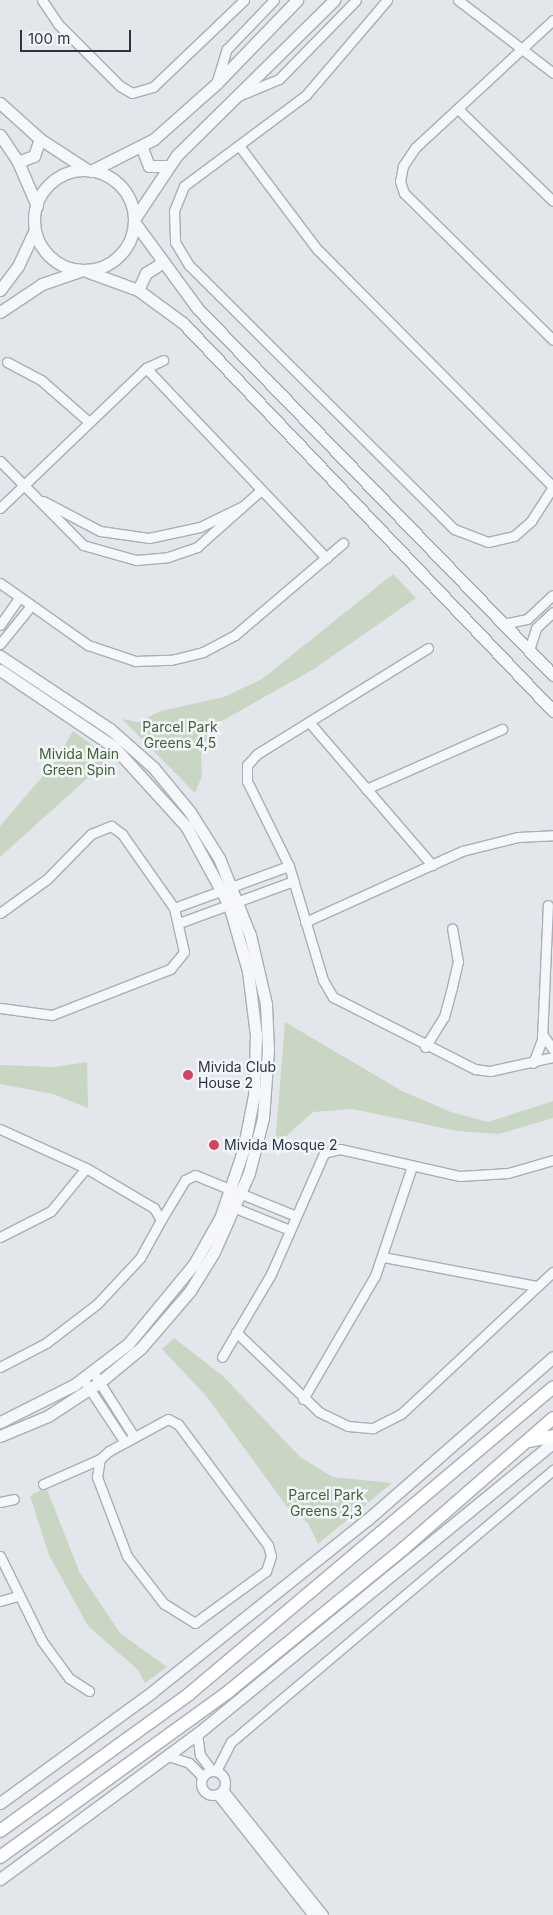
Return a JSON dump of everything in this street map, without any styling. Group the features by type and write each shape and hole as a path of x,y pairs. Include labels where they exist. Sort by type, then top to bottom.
{"main road":[{"path":"0,1831 220,1669 553,1388"},
{"path":"0,1857 259,1667 527,1442 553,1418"},
{"path":"527,1442 553,1436"},
{"path":"244,1649 246,1665 259,1667"},
{"path":"220,1669 233,1671 235,1686"}],"street":[{"path":"42,0 58,24 120,86 132,93 153,87 244,0"},
{"path":"216,84 227,49 274,0"},
{"path":"0,290 18,266 34,231 37,206 42,190 54,178 87,171 142,148 216,84 297,0"},
{"path":"0,312 42,284 114,261 132,238 135,221 167,166 334,0"},
{"path":"238,96 279,79 356,0"},
{"path":"240,147 317,250 553,487 531,521 514,536 488,542 454,529 189,265 173,232 178,200 192,177 240,147 319,82 388,0"},
{"path":"458,0 521,51 553,72"},
{"path":"553,20 408,156 401,173 404,193 553,340"},
{"path":"0,103 40,140 87,171 107,174 122,185 135,221 162,263 198,309 553,675"},
{"path":"458,109 553,201"},
{"path":"0,135 18,162 37,206"},
{"path":"18,162 34,156 40,140"},
{"path":"142,148 150,166 167,166"},
{"path":"34,231 51,258 138,290 183,324 553,711"},
{"path":"138,290 146,273 162,263"},
{"path":"0,508 146,368 163,360"},
{"path":"7,362 41,380 89,422"},
{"path":"146,368 326,558"},
{"path":"0,461 83,545 136,560 168,557 197,547 261,490"},
{"path":"33,494 75,521 132,537 178,534 246,504"},
{"path":"0,582 30,607 105,652 135,661 171,660 203,652 235,635 343,543"},
{"path":"503,624 527,619 553,595"},
{"path":"0,625 19,598"},
{"path":"529,650 536,628 552,613 544,604"},
{"path":"0,644 30,607"},
{"path":"428,648 309,722 247,765 247,781 289,866 305,922 333,997 425,1046 475,1069 532,1063 553,1057"},
{"path":"0,656 134,748 190,812 233,903 248,971 256,1035 251,1113 236,1193 230,1206 178,1288 128,1344 91,1381 48,1416 0,1436"},
{"path":"0,670 85,725 132,763 186,826 228,889"},
{"path":"309,722 432,865"},
{"path":"366,789 502,729"},
{"path":"0,913 47,880 91,834 111,826 122,834 174,908 179,923 184,952 170,969 52,1015 0,1008"},
{"path":"305,922 432,865 509,839 553,835"},
{"path":"174,908 289,866"},
{"path":"179,923 294,881"},
{"path":"532,1063 542,1034 548,905"},
{"path":"425,1046 444,1017 458,962 452,929"},
{"path":"542,1034 553,1049"},
{"path":"0,1129 86,1168 154,1208 161,1220"},
{"path":"222,1357 290,1230 316,1163 329,1150 412,1166 485,1176 553,1160"},
{"path":"303,1398 350,1323 383,1257 412,1166"},
{"path":"0,1237 51,1211 86,1168"},
{"path":"0,1367 46,1343 97,1304 140,1258 161,1220 190,1176 201,1176 236,1193 296,1216"},
{"path":"230,1206 290,1230"},
{"path":"383,1257 537,1286"},
{"path":"236,1332 303,1398 348,1426 385,1425 553,1272"},
{"path":"0,1803 152,1692 352,1532 553,1357"},
{"path":"0,1422 91,1381"},
{"path":"91,1381 133,1435"},
{"path":"91,1381 124,1441"},
{"path":"44,1484 100,1459 133,1435 162,1420 178,1424 268,1545 266,1571 203,1621 185,1620 164,1604 127,1556 102,1497 96,1477 100,1459"},
{"path":"0,1880 197,1734 553,1443"},
{"path":"202,1776 214,1771 231,1742 553,1470"},
{"path":"0,1502 14,1499"},
{"path":"0,1556 18,1596 61,1669 89,1691"},
{"path":"0,1601 18,1596"},
{"path":"197,1734 200,1755 224,1779 220,1792"},
{"path":"168,1756 189,1763 202,1776 203,1790 220,1792 323,1915"},
{"path":"220,1792 312,1915"}],"green space":[{"name":"Parcel Park Greens 4,5","path":"393,574 416,598 314,669 220,722 210,732 201,755 202,776 195,793 122,719 138,722 161,711 224,697 262,679"},
{"name":"Mivida Main Green Spin","path":"73,731 110,758 0,857 0,826 54,763"},
{"path":"285,1022 402,1091 451,1112 488,1122 553,1101 553,1118 499,1134 457,1131 353,1109 313,1112 275,1146"},
{"path":"87,1062 88,1108 53,1094 0,1084 0,1065 54,1067"},
{"name":"Parcel Park Greens 2,3","path":"174,1338 223,1376 300,1457 333,1477 392,1483 318,1544 308,1523 288,1508 207,1397 162,1349"},
{"path":"46,1487 80,1573 120,1633 167,1667 145,1683 137,1669 88,1626 49,1555 30,1496"}],"place":[{"name":"Mivida Club House 2","path":"188,1075"},
{"name":"Mivida Mosque 2","path":"214,1145"}]}
